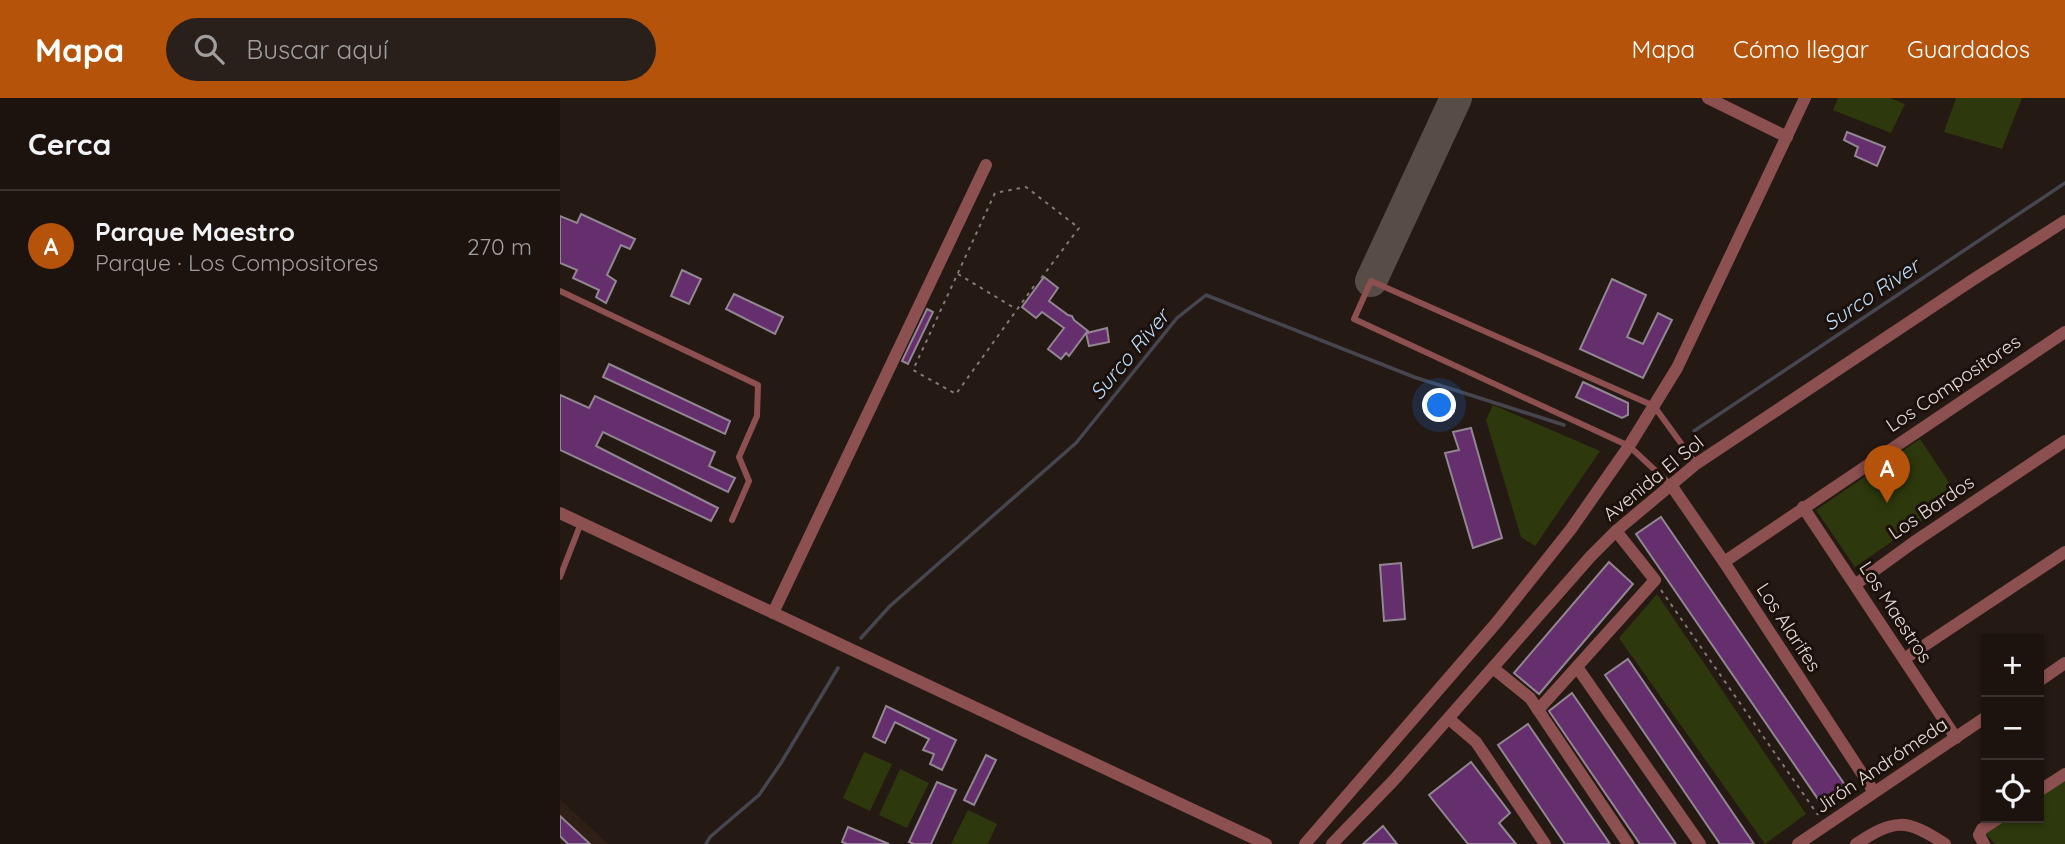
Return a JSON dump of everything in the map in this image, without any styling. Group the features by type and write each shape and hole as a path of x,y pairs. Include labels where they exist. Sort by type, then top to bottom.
{"street":[{"path":"1708,98 1787,137"},
{"path":"1305,844 1505,611 1571,529 1629,446 1677,368 1805,98"},
{"path":"773,613 986,165"},
{"name":"Avenida El Sol","path":"1332,844 1449,719 1616,531 1696,464 2065,220"},
{"name":"Los Compositores","path":"1724,562 2065,332"},
{"name":"Los Bardos","path":"1856,584 2065,441"},
{"name":"Los Alarifes","path":"1671,485 1874,792"},
{"name":"Los Maestros","path":"1803,508 1956,738"},
{"path":"560,513 1266,844"},
{"path":"1538,710 1655,580 1616,531"},
{"path":"1904,659 2065,552"},
{"path":"2044,678 2065,663"},
{"path":"1577,667 1700,844"},
{"path":"1493,668 1530,698 1628,844"},
{"path":"1449,719 1476,742 1545,844"},
{"name":"Jirón Andrómeda","path":"1798,844 1981,720"},
{"path":"2044,788 2065,774"},
{"path":"1984,844 1979,835 1982,829 1991,823"},
{"path":"1856,844 1884,827 1901,825 1919,828 1945,844"}],"lane":[{"path":"1671,485 1629,446 1354,319 1371,281 1654,406 1696,464"},
{"path":"560,291 758,385 757,416 739,457 749,481 732,520"},
{"path":"560,578 581,523"}],"path":[{"path":"1034,286 956,394 913,370 995,193 1026,187 1079,228 1039,281"},
{"path":"958,273 1017,309"},
{"path":"1655,580 1825,825"}],"shaded area":[{"path":"560,799 608,844 560,844"}],"green space":[{"path":"1838,98 1890,98 1905,104 1891,133 1833,110"},
{"path":"1956,98 2022,98 2002,149 1944,132"},
{"path":"1493,405 1600,451 1535,546 1521,537 1486,420"},
{"path":"1920,439 1958,496 1855,567 1816,510"},
{"path":"1657,594 1806,814 1765,844 1619,638"},
{"path":"864,752 892,764 870,811 843,798"},
{"path":"900,769 929,783 907,828 879,815"},
{"path":"2065,781 2065,844 1995,844 1985,833 2001,823 2044,823 2044,795"},
{"path":"968,810 997,824 988,844 951,844"}],"building":[{"path":"1847,132 1885,147 1877,166 1855,156 1858,147 1844,140"},
{"path":"581,214 635,239 630,249 621,245 607,275 616,281 606,303 596,297 599,290 573,278 577,270 560,263 560,216 577,223"},
{"path":"682,270 701,279 689,304 671,296"},
{"path":"1044,277 1058,288 1049,301 1072,316 1087,333 1107,328 1109,342 1089,346 1086,333 1069,356 1066,353 1061,359 1048,349 1064,328 1042,312 1036,318 1022,307"},
{"path":"1612,279 1646,295 1627,337 1643,344 1658,313 1672,320 1643,378 1580,349"},
{"path":"734,294 783,317 775,334 726,309"},
{"path":"927,309 933,312 908,364 902,361"},
{"path":"609,364 730,421 725,434 603,377"},
{"path":"1583,382 1628,403 1628,415 1622,418 1576,397"},
{"path":"560,395 589,408 595,396 715,452 709,466 735,478 728,492 603,432 596,446 718,508 711,521 560,450"},
{"path":"1471,428 1502,538 1473,548 1445,453 1459,450 1453,432"},
{"path":"1661,517 1845,785 1820,802 1636,534"},
{"path":"1609,562 1633,584 1539,694 1514,673"},
{"path":"1401,563 1405,619 1384,621 1380,565"},
{"path":"1628,659 1754,844 1720,844 1605,675"},
{"path":"1572,693 1676,844 1640,844 1549,711"},
{"path":"886,706 956,740 942,770 930,764 934,754 923,750 929,739 895,722 885,743 873,737"},
{"path":"1528,724 1610,844 1565,844 1498,745"},
{"path":"986,755 996,760 974,805 964,800"},
{"path":"1471,762 1510,813 1499,823 1516,844 1468,844 1429,795"},
{"path":"937,782 956,790 931,844 909,842"},
{"path":"560,816 590,844 568,844 560,836"},
{"path":"1383,826 1397,844 1363,844"},
{"path":"848,827 889,844 842,842"}],"waterway":[{"name":"Surco River","path":"1694,431 2065,183"},
{"name":"Surco River","path":"861,638 890,606 1076,443 1177,318 1206,295 1414,377 1564,425"},
{"name":"Surco River","path":"706,844 710,837 759,795 838,668"}],"taxiway":[{"path":"1371,281 1456,98"}],"place":[{"name":"Parque Maestro","path":"1887,503"}]}
